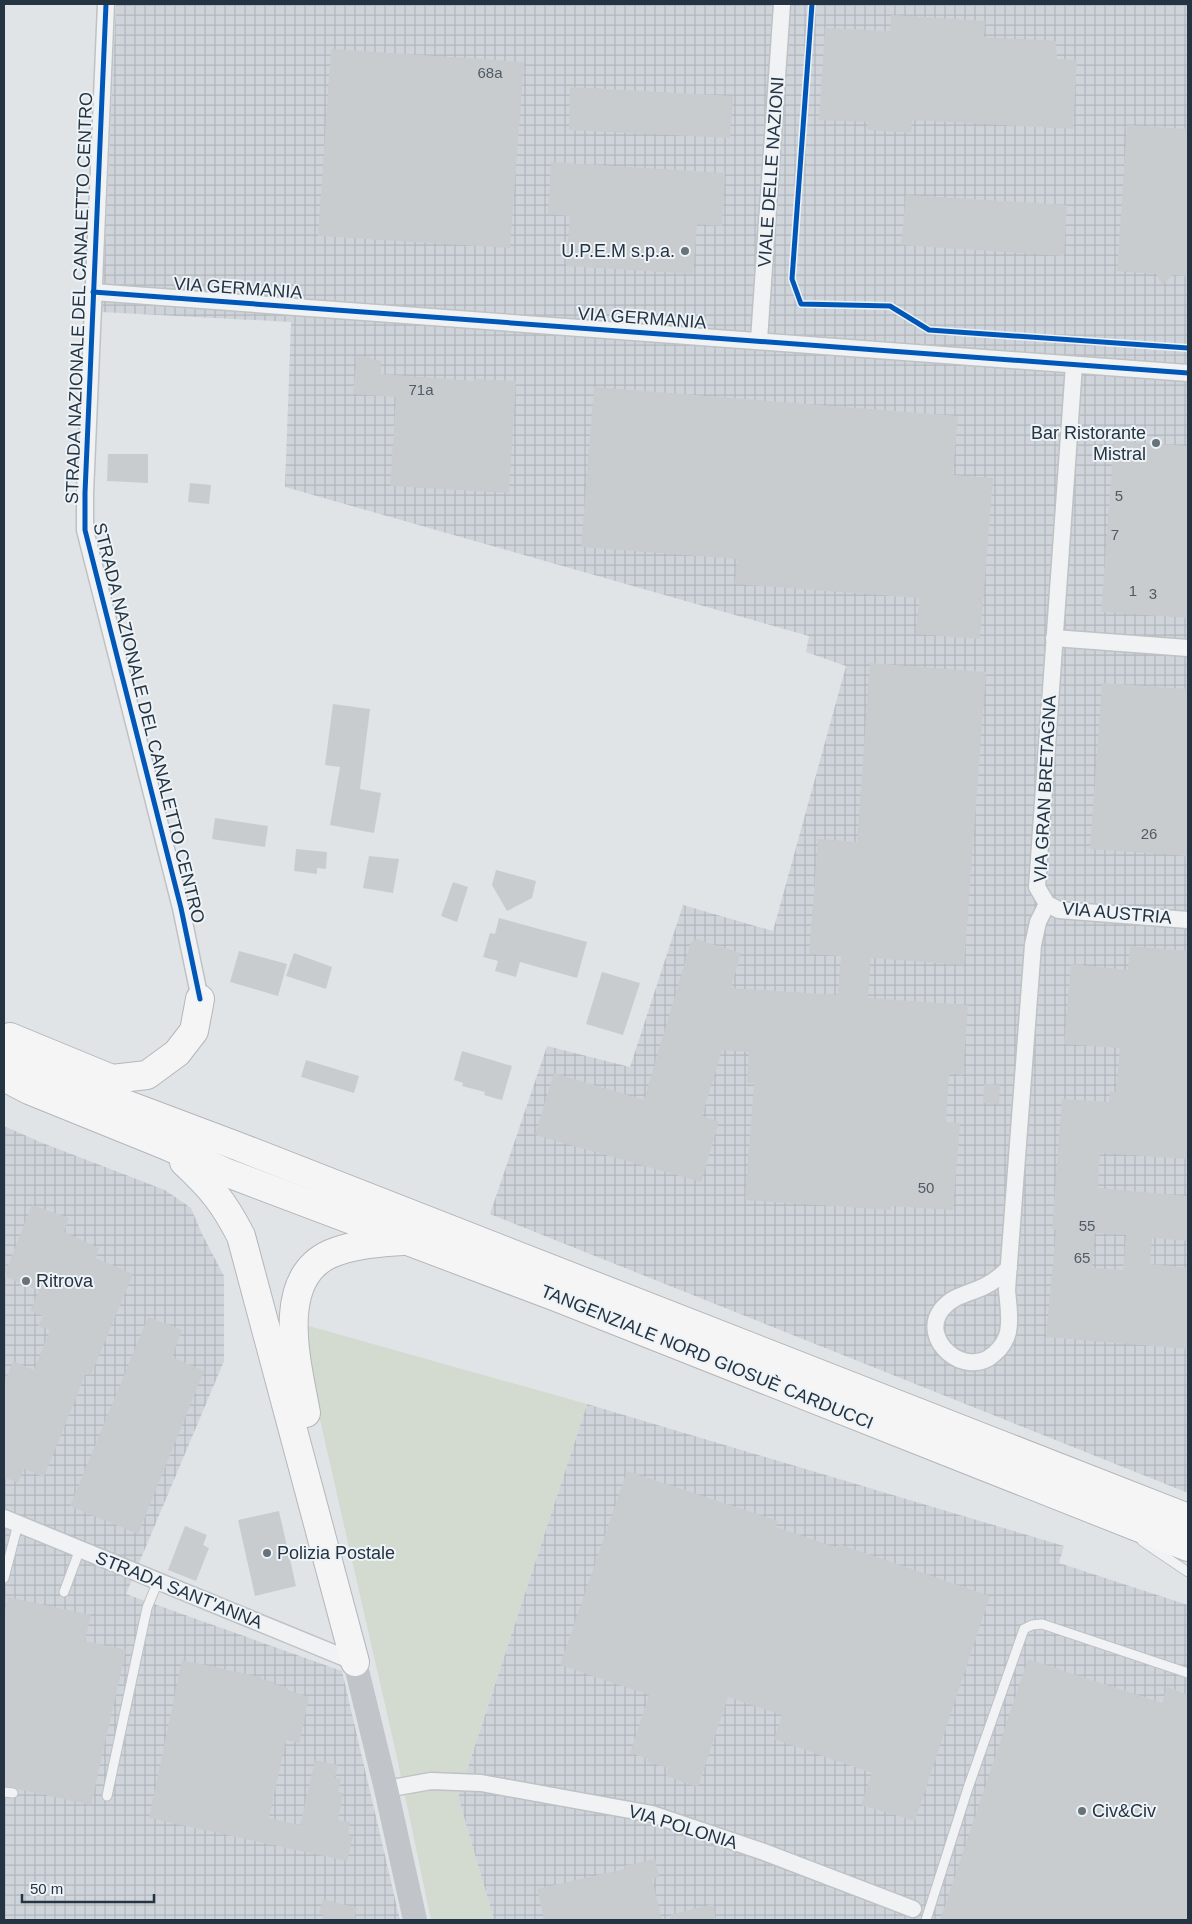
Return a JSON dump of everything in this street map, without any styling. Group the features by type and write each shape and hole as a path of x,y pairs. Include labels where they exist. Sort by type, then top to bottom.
{"highway":[{"path":"4,1034 112,1079 147,1075 178,1053 194,1031 200,999"},
{"name":"TANGENZIALE NORD GIOSUÈ CARDUCCI","path":"4,1053 52,1076 237,1146 1188,1518"},
{"name":"TANGENZIALE NORD GIOSUÈ CARDUCCI","path":"4,1077 29,1090 165,1145 225,1172 409,1241 1188,1547"},
{"path":"165,1145 208,1184 226,1207 241,1236 355,1662"},
{"path":"355,1662 294,1348 293,1314 299,1288 311,1269 328,1255 349,1247 409,1241"}],"main road":[{"path":"355,1662 415,1920"}],"street":[{"name":"STRADA NAZIONALE DEL CANALETTO CENTRO","path":"106,4 84,502 85,530 181,908 200,999"},
{"name":"VIALE DELLE NAZIONI","path":"759,340 782,4"},
{"name":"VIA GERMANIA","path":"93,292 759,340 1188,374"},
{"name":"VIA GRAN BRETAGNA","path":"1009,1268 998,1279 948,1302 940,1311 936,1326 937,1338 942,1347 952,1356 961,1361 974,1363 988,1359 1002,1346 1008,1333 1009,1268 1033,944 1038,922 1047,904 1037,887 1074,365"},
{"path":"1054,638 1188,648"},
{"name":"VIA AUSTRIA","path":"1047,904 1059,910 1188,920"},
{"name":"STRADA SANT'ANNA","path":"11,1521 355,1662"},
{"name":"VIA POLONIA","path":"386,1789 431,1781 481,1783 652,1814 764,1852 912,1909"}],"lane":[{"path":"1100,1512 1188,1572"},
{"path":"4,1578 11,1521"},
{"path":"64,1592 80,1550"},
{"path":"107,1796 147,1608 158,1581"},
{"path":"912,1909 927,1918 971,1779 1024,1629 1032,1625 1042,1624 1188,1673"}],"shaded area":[{"path":"116,4 1188,4 1188,1493 490,1214 547,1046 630,1067 683,905 773,931 846,666 806,652 809,636 285,487 291,322 102,312"},
{"path":"4,1126 40,1142 165,1190 191,1208 224,1276 224,1361 126,1594 342,1671 400,1920 4,1920"},
{"path":"302,1324 587,1404 458,1797 494,1920 431,1920 396,1753 307,1363"},
{"path":"587,1404 1064,1546 1059,1563 1188,1605 1188,1920 494,1920 458,1797"}],"building":[{"path":"891,15 985,21 984,37 1056,41 1057,59 1077,60 1073,129 912,120 911,133 867,130 868,122 819,120 825,28 890,31"},
{"path":"331,49 524,62 510,248 318,236"},
{"path":"570,87 733,96 730,138 569,130"},
{"path":"1127,125 1188,129 1188,276 1172,275 1163,285 1156,274 1117,271"},
{"path":"551,162 725,173 722,226 697,224 693,274 566,266 570,216 548,214"},
{"path":"906,195 1067,205 1064,256 901,245"},
{"path":"357,356 370,357 371,359 381,361 381,374 474,381 475,379 516,381 509,493 390,486 396,397 353,394"},
{"path":"594,387 958,416 953,475 993,478 980,639 916,634 919,598 735,584 737,559 581,547"},
{"path":"1114,441 1188,446 1188,618 1101,612"},
{"path":"108,454 148,454 148,483 107,481"},
{"path":"190,483 211,485 209,504 188,502"},
{"path":"870,663 986,672 964,965 871,958 868,998 968,1005 963,1075 949,1073 946,1122 960,1123 953,1210 891,1206 891,1210 745,1200 754,1083 747,1083 749,1052 722,1050 702,1116 719,1122 701,1182 535,1135 554,1073 644,1100 691,942 696,939 741,953 731,988 838,995 841,956 809,954 818,839 857,842"},
{"path":"1102,683 1188,689 1188,856 1090,849"},
{"path":"333,704 370,709 360,789 381,793 374,833 330,825 340,767 325,765"},
{"path":"215,818 268,826 265,847 212,839"},
{"path":"296,849 327,852 326,869 317,868 317,874 294,871"},
{"path":"369,856 399,859 393,893 363,888"},
{"path":"496,870 536,881 532,898 507,911 492,885"},
{"path":"453,882 468,887 457,922 441,916"},
{"path":"499,918 587,942 577,978 520,962 516,977 495,971 498,961 483,957 490,933 495,934"},
{"path":"1130,946 1188,951 1188,1159 1100,1153 1098,1188 1188,1196 1188,1241 1152,1238 1150,1264 1188,1268 1188,1349 1046,1337 1056,1230 1052,1229 1062,1099 1109,1102 1110,1091 1116,1092 1120,1048 1064,1044 1071,964 1128,970","holes":["1095,1233 1126,1235 1123,1270 1092,1268"]},
{"path":"239,951 287,964 278,996 230,982"},
{"path":"294,953 332,967 326,989 286,976"},
{"path":"602,972 640,983 623,1035 586,1024"},
{"path":"462,1051 512,1066 502,1100 484,1095 485,1092 462,1086 463,1083 454,1080"},
{"path":"306,1060 359,1076 354,1093 301,1077"},
{"path":"984,1084 1000,1085 999,1104 983,1103"},
{"path":"32,1205 69,1218 64,1232 99,1248 96,1258 133,1274 91,1375 86,1373 44,1477 24,1469 18,1483 4,1477 4,1384 13,1361 34,1370 50,1330 38,1326 43,1316 30,1311 39,1291 4,1276"},
{"path":"148,1317 182,1330 172,1357 204,1371 138,1534 70,1506"},
{"path":"627,1471 778,1521 776,1527 838,1548 839,1544 990,1596 915,1821 861,1805 872,1773 774,1739 782,1715 728,1697 698,1787 666,1776 668,1768 647,1762 648,1759 630,1753 649,1695 560,1665"},
{"name":"Polizia Postale","path":"279,1511 296,1586 255,1596 238,1520"},
{"path":"185,1526 207,1535 203,1545 209,1548 196,1581 168,1570"},
{"path":"8,1597 91,1615 85,1641 126,1650 91,1805 4,1786 4,1615"},
{"name":"Civ&Civ","path":"1028,1659 1162,1703 1167,1687 1188,1695 1188,1920 940,1920"},
{"path":"182,1660 261,1677 261,1679 274,1682 274,1684 288,1688 288,1690 309,1697 299,1743 286,1740 269,1818 300,1825 315,1760 338,1765 335,1778 341,1779 338,1792 343,1793 338,1820 350,1822 348,1835 353,1836 347,1861 149,1818"},
{"path":"655,1859 659,1877 652,1879 662,1920 544,1920 537,1889 625,1869 624,1866"},
{"path":"323,1899 357,1908 354,1920 322,1920 324,1914 319,1913"},
{"path":"713,1904 716,1920 670,1920 670,1915"}],"cycle path":[{"path":"106,4 85,530 181,908 200,999"},
{"path":"812,4 792,279 801,304 890,306 929,330 1188,348"},
{"path":"93,292 1188,373"}],"place":[{"name":"U.P.E.M s.p.a.","path":"685,251"},
{"name":"Bar Ristorante Mistral","path":"1156,443"},
{"name":"Ritrova","path":"26,1281"},
{"name":"Polizia Postale","path":"267,1553"},
{"name":"Civ&Civ","path":"1082,1811"}]}
